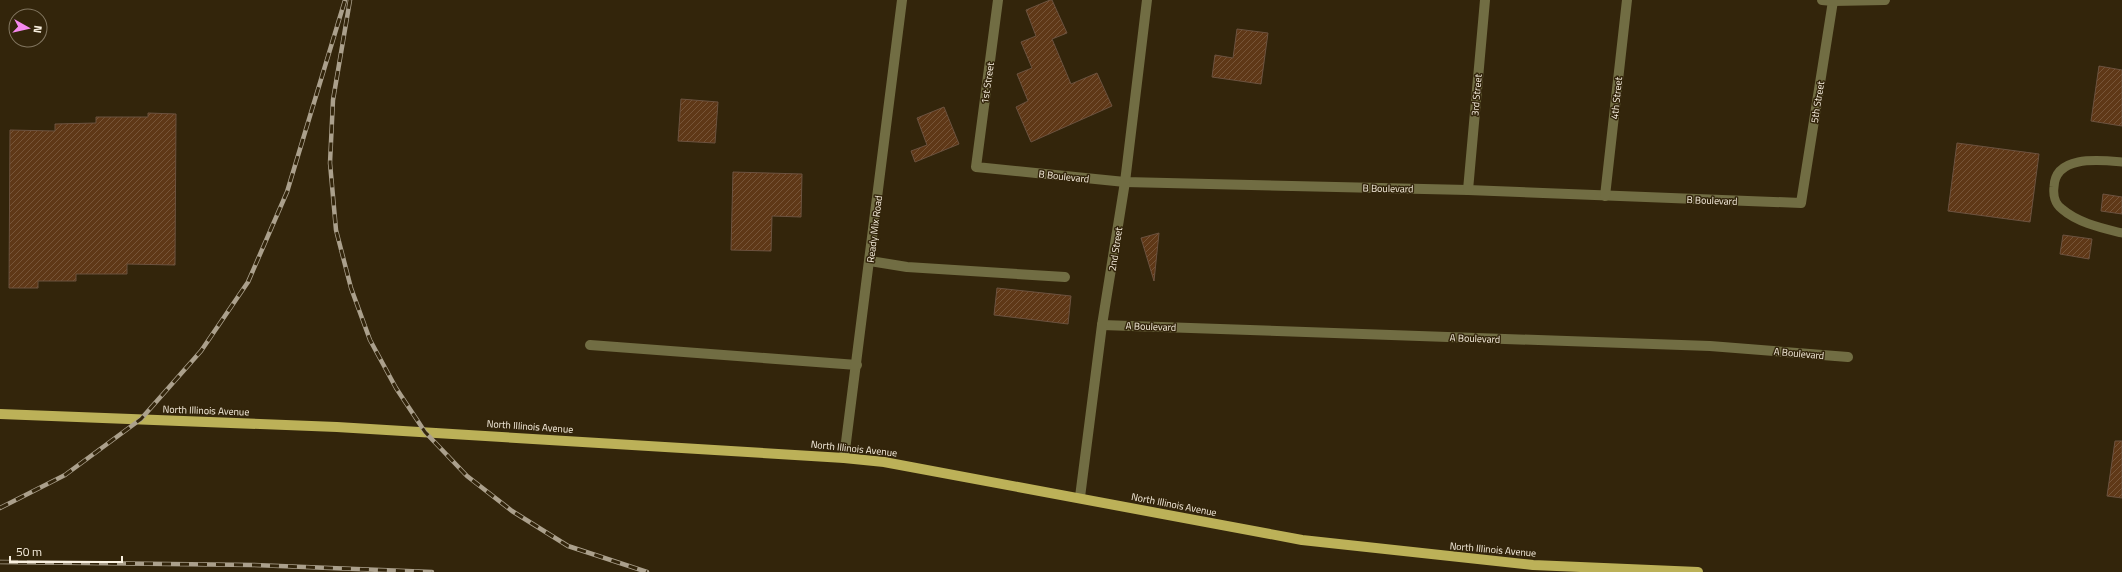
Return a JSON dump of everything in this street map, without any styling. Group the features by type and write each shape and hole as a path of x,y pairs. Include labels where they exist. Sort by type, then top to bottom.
{"main road":[{"name":"North Illinois Avenue","path":"0,414 337,427 844,458 884,462 1080,497 1262,533 1387,551 1533,564 1698,572"}],"street":[{"name":"Ready Mix Road","path":"844,458 857,365 902,0"},
{"name":"1st Street","path":"976,167 998,0"},
{"name":"2nd Street","path":"1080,497 1102,325 1126,182 1147,0"},
{"name":"3rd Street","path":"1468,190 1485,0"},
{"name":"4th Street","path":"1605,196 1627,0"},
{"path":"1822,0 1833,2 1885,0"},
{"name":"5th Street","path":"1801,203 1833,2"},
{"name":"B Boulevard","path":"976,167 1126,182 1468,190 1801,203"},
{"path":"870,261 907,267 1065,277"},
{"name":"A Boulevard","path":"1102,325 1710,346 1848,357"},
{"path":"590,345 857,365"}],"lane":[{"path":"2122,162 2101,160 2077,162 2062,168 2054,177 2053,196 2061,209 2084,222 2122,233"}],"building":[{"path":"1052,0 1067,33 1052,39 1071,84 1097,73 1112,106 1031,142 1016,107 1028,101 1017,74 1032,68 1021,42 1036,36 1026,10"},
{"path":"1237,29 1268,33 1261,84 1212,77 1215,55 1233,58"},
{"path":"2099,66 2122,70 2122,126 2091,121"},
{"path":"681,99 718,102 715,143 678,141"},
{"path":"944,107 959,144 915,162 911,151 927,145 917,118"},
{"path":"148,113 176,114 175,265 127,264 127,274 76,274 76,281 38,281 38,288 9,288 10,130 55,131 55,124 96,123 96,117 148,117"},
{"path":"1957,143 2039,154 2030,222 1948,211"},
{"path":"733,172 802,174 801,217 772,216 771,251 731,250"},
{"path":"2103,194 2122,197 2122,214 2101,211"},
{"path":"1159,233 1154,281 1141,238"},
{"path":"2063,235 2092,239 2089,259 2060,254"},
{"path":"997,288 1071,296 1068,324 994,315"},
{"path":"2115,441 2122,441 2122,498 2107,496"}],"railway":[{"path":"0,508 65,475 141,419 201,351 248,282 287,192 345,0"},
{"path":"350,0 333,100 330,163 336,230 351,288 370,340 396,388 425,432 467,476 512,511 568,546 647,572"},
{"path":"0,562 253,565 432,572"}]}
